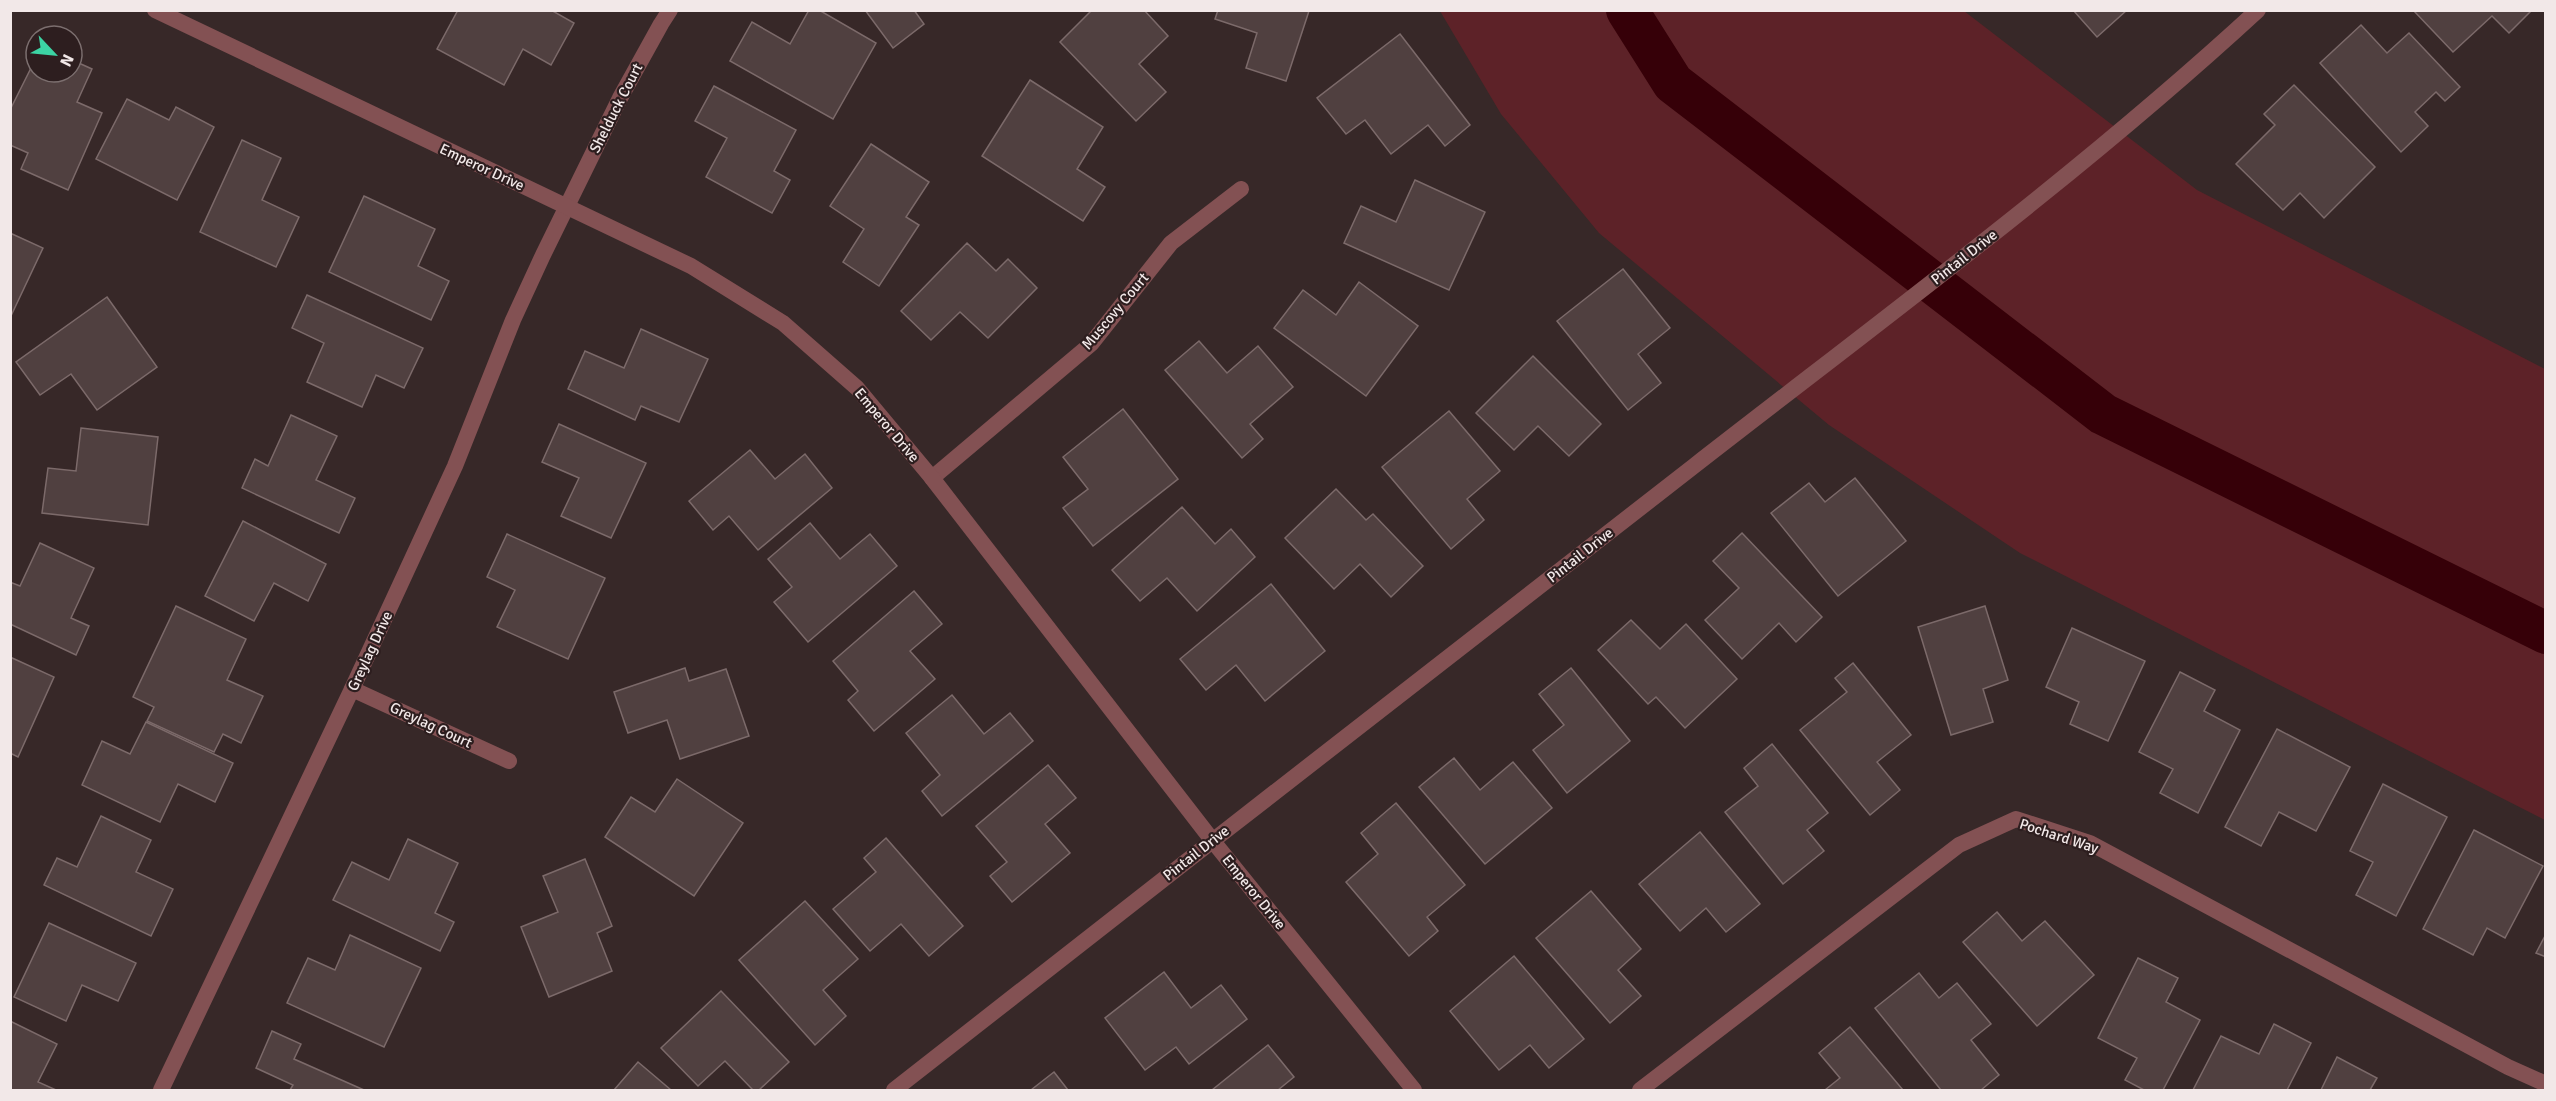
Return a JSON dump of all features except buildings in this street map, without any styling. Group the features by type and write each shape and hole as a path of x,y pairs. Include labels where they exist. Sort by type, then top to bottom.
{"street":[{"name":"Emperor Drive","path":"155,10 691,266 783,323 857,388 932,478 1212,840 1413,1090"},
{"name":"Shelduck Court","path":"566,207 620,98 670,10"},
{"name":"Pintail Drive","path":"894,1090 1212,840 2010,221 2190,73 2258,10"},
{"name":"Muscovy Court","path":"932,478 1091,344 1171,243 1241,189"},
{"name":"Greylag Drive","path":"161,1090 352,689 455,466 513,320 566,207"},
{"name":"Greylag Court","path":"352,689 509,761"},
{"name":"Pochard Way","path":"1640,1090 1959,845 2016,819 2090,843 2508,1067 2546,1084"}],"shaded area":[{"path":"1440,11 1964,11 2197,190 2545,369 2545,820 2020,553 1829,425 1599,233 1501,114"}],"waterway":[{"path":"1627,10 1673,83 2103,414 2546,633"}]}
